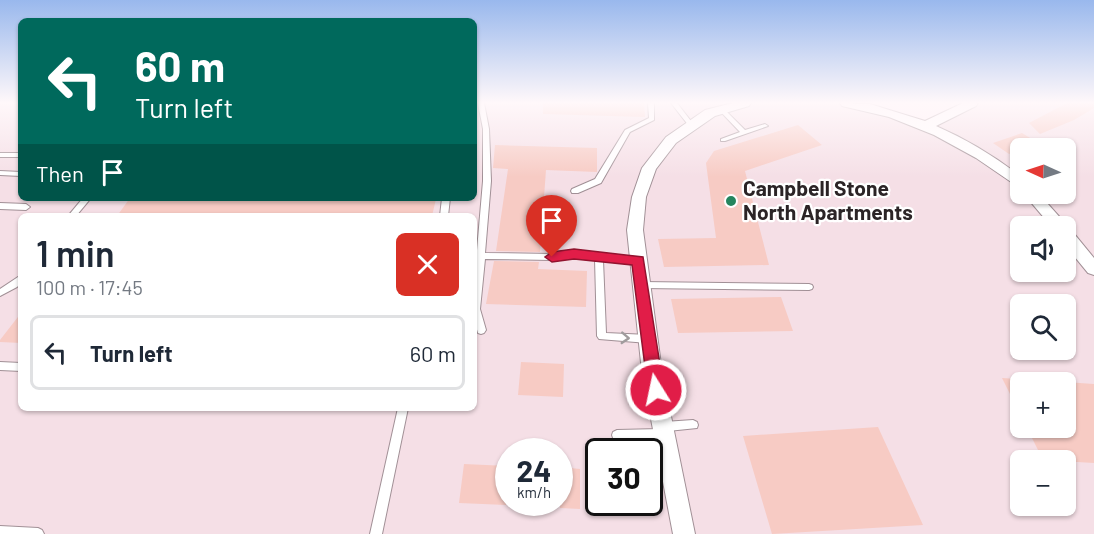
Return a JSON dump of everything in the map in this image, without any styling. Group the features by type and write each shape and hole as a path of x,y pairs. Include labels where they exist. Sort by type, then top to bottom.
{"street":[{"path":"684,534 648,339 635,230 639,196 649,168 671,140 687,128"},
{"path":"930,128 979,153 1010,176"},
{"path":"1040,204 1050,216"},
{"path":"1076,247 1094,269"}],"lane":[{"path":"477,298 488,181 486,128"},
{"path":"575,191 598,180 613,151 627,131 633,128"},
{"path":"739,128 743,132"},
{"path":"723,140 758,128"},
{"path":"0,155 18,155"},
{"path":"0,173 18,174"},
{"path":"74,213 84,201"},
{"path":"0,206 26,207"},
{"path":"481,256 552,257 574,254 639,261"},
{"path":"599,257 602,336 648,339"},
{"path":"0,293 18,281"},
{"path":"642,285 809,287"},
{"path":"477,313 481,330"},
{"path":"0,366 18,367"},
{"path":"376,534 402,411"},
{"path":"617,435 664,431 693,425"},
{"path":"0,532 38,534"}],"shaded area":[{"path":"0,128 18,128 18,201 477,201 477,128 1094,128 1094,534 0,534"}],"building":[{"path":"789,128 802,128 822,145 745,171 769,265 664,267 658,239 716,238 706,163 714,151"},
{"path":"1034,128 1055,128 1040,134"},
{"path":"1022,133 1030,138 1010,138 1009,154 993,143"},
{"path":"495,145 597,148 597,172 546,170 540,252 496,251 508,169 493,168"},
{"path":"128,201 436,201 433,213 119,213"},
{"path":"494,261 539,262 538,269 587,271 586,307 486,304"},
{"path":"781,297 793,331 678,333 671,299"},
{"path":"18,317 18,343 0,342"},
{"path":"521,362 564,364 563,397 518,395"},
{"path":"1002,378 1010,378 1010,394"},
{"path":"1076,383 1094,384 1094,463 1076,462 1076,450 1038,450 1032,438 1076,438"},
{"path":"878,427 923,525 772,534 743,436"},
{"path":"464,464 495,465 495,505 459,503"},
{"path":"573,468 580,469 580,509 573,509"}],"place":[{"name":"Campbell Stone North Apartments","path":"731,201"}],"route":[{"path":"552,257 574,254 639,261 656,390"}]}
